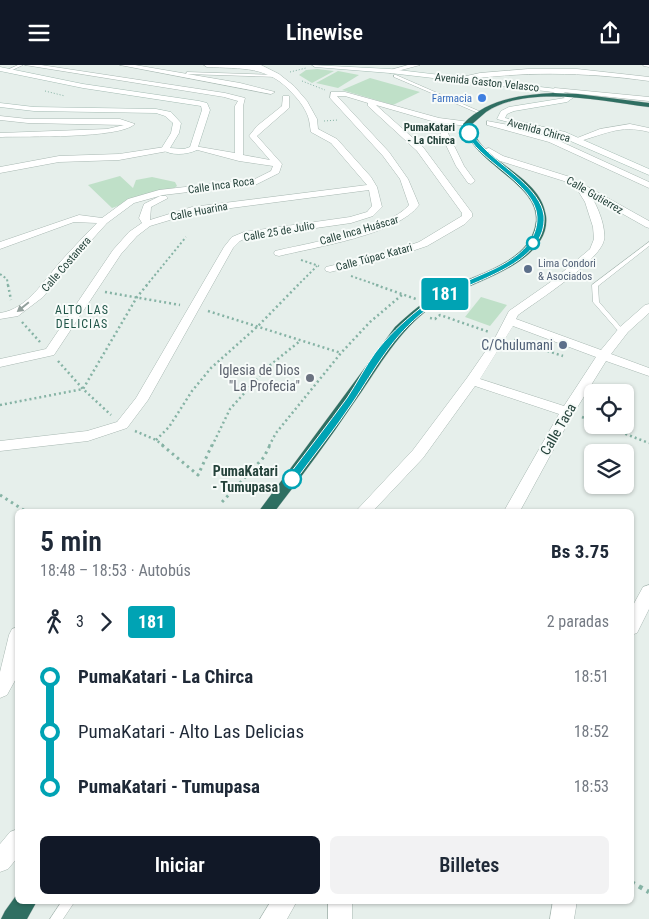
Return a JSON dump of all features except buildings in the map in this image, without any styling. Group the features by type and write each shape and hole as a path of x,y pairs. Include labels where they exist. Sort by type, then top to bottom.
{"highway":[{"path":"268,509 350,400 379,354 410,321 421,310 447,293 507,265 522,255 533,243 538,233 541,216 532,197 516,178 483,151 468,133 467,124 478,112 491,105 513,99 570,95 649,105"},
{"path":"13,919 24,904"}],"street":[{"path":"28,65 239,98 242,101 239,106 239,158"},
{"path":"123,65 271,92"},
{"path":"207,65 259,66 269,70 302,100 314,122 314,130 334,141 373,187"},
{"name":"Avenida Gaston Velasco","path":"314,65 381,68 392,73 555,90 570,95"},
{"path":"392,73 417,65"},
{"path":"4,70 204,105 206,110 194,148"},
{"path":"456,79 492,73 531,70 588,72 649,79"},
{"path":"555,90 649,99"},
{"path":"334,94 341,94 438,120 467,124"},
{"name":"Calle Inca Huáscar","path":"279,253 365,231 399,220 413,209 414,205 404,179 386,154 333,96 334,94"},
{"name":"Avenida Chirca","path":"570,95 567,100 512,109 501,116 503,120 530,129 649,185"},
{"path":"278,164 254,136 260,128 283,110 286,106 286,98"},
{"name":"Calle Túpac Katari","path":"330,269 396,253 423,243 462,222 467,217 467,213 420,149 368,101"},
{"path":"0,105 34,109 138,110 168,114 174,118 177,128 165,149"},
{"path":"0,118 28,121 120,121 131,123 124,128 107,131 0,135"},
{"path":"438,120 460,166 471,181"},
{"path":"576,140 610,122 649,125"},
{"path":"610,122 633,125 649,130"},
{"name":"Avenida Chirca","path":"490,123 530,129 576,140 649,172"},
{"path":"0,170 59,159 119,157 165,149 180,151 194,148 278,164"},
{"name":"Calle Gutierrez","path":"483,151 488,150 500,157 559,175 649,225"},
{"name":"Calle Inca Roca","path":"104,221 131,201 162,192 256,181 275,173 278,169 278,164"},
{"name":"Calle Huarina","path":"50,352 122,246 133,234 147,224 192,210 373,187"},
{"name":"Calle 25 de Julio","path":"122,425 140,400 228,247 236,239 252,234 351,220 370,214 377,207 373,187"},
{"path":"366,509 418,454 472,381 502,336 514,313 556,283 595,250 599,239 598,227 590,202 581,187"},
{"path":"147,224 144,217 147,206 179,191"},
{"path":"0,246 71,220 104,221"},
{"name":"Calle Costanera","path":"14,314 39,295 64,263 104,221"},
{"name":"Calle Taca","path":"513,509 567,412 596,367 622,332 649,307"},
{"path":"0,315 14,314"},
{"path":"510,321 649,372"},
{"path":"0,363 50,352"},
{"path":"472,381 567,412"},
{"path":"0,446 88,435 122,425"},
{"path":"634,621 649,592"},
{"path":"0,689 6,682 15,654"},
{"path":"0,861 15,844"},
{"path":"272,919 284,904"},
{"path":"340,904 340,919"},
{"path":"562,919 564,904"}],"lane":[{"path":"4,70 21,65"},
{"path":"187,73 278,77"},
{"path":"392,73 478,112"},
{"path":"622,332 596,302 595,285 649,244"},
{"path":"56,919 67,904"}],"path":[{"path":"278,77 300,69 324,66"},
{"path":"278,77 312,84 334,94"},
{"path":"314,122 354,119"},
{"path":"0,405 83,389 137,297 186,237"},
{"path":"156,440 169,427 192,391 211,368 258,326 318,266"},
{"path":"0,274 6,279 14,314 83,389 122,425 156,440 198,475 230,409 269,366 300,341"},
{"path":"92,290 192,307 341,353"},
{"path":"222,502 264,457 276,433 341,353 370,322 403,294"},
{"path":"410,321 426,326 430,318 435,319 440,315 478,330 596,367"},
{"path":"626,434 649,443"},
{"path":"0,495 21,509"},
{"path":"634,884 649,892"}],"green space":[{"path":"306,70 334,71 312,83 299,75"},
{"path":"338,71 359,75 338,88 316,83"},
{"path":"370,78 420,92 393,105 342,90"},
{"path":"120,176 133,188 136,180 152,177 175,182 177,186 173,189 142,195 144,197 112,208 88,185"},
{"path":"481,297 507,305 490,326 465,317"}],"bus line":[{"name":"181","path":"292,479 350,400 379,354 395,335 421,310 464,284 489,275 507,265 522,255 533,243 538,233 541,216 532,197 516,178 477,145 469,133"}],"place":[{"name":"Farmacia","path":"482,98"},
{"name":"PumaKatari - La Chirca","path":"469,133"},
{"name":"Lima Condori & Asociados","path":"528,269"},
{"name":"C/Chulumani","path":"563,345"},
{"name":"Iglesia de Dios \"La Profecia\"","path":"310,378"},
{"name":"PumaKatari - Tumupasa","path":"292,479"}],"district":[{"name":"ALTO LAS DELICIAS","path":"82,317"}]}
